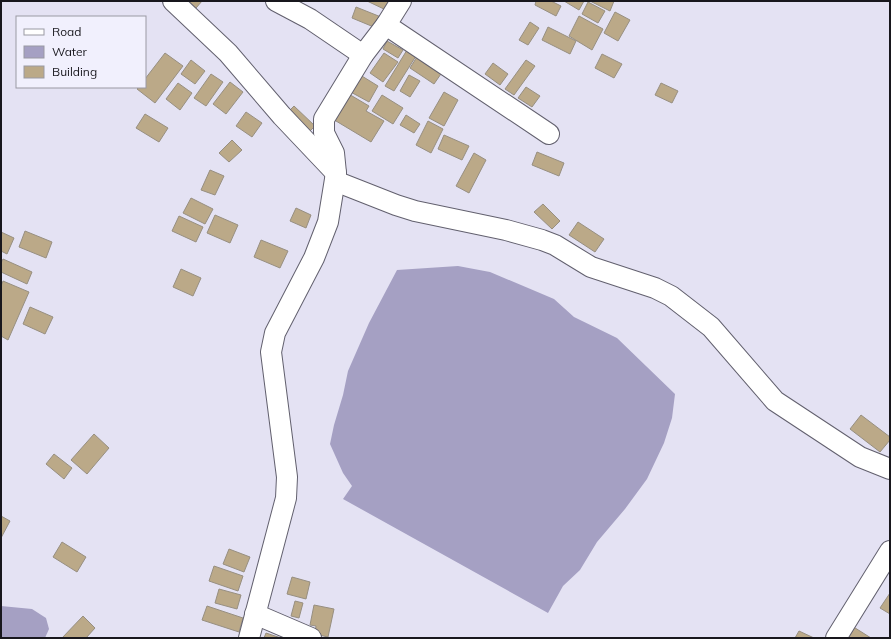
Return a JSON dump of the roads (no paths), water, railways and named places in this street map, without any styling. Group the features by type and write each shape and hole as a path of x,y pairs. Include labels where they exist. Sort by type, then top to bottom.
{"street":[{"path":"173,1 228,53 335,177 396,205 415,211 506,230 542,240 555,245 591,267 655,288 671,296 711,328 775,401 860,457 890,469"},
{"path":"276,1 310,19 363,55"},
{"path":"249,638 286,498 287,477 271,352 275,333 314,258 326,228 335,177 334,154 324,132 324,119 363,55 386,25 401,1"},
{"path":"386,25 549,134"},
{"path":"836,638 890,551"},
{"path":"255,614 311,638"}],"water":[{"path":"458,266 490,272 554,299 574,317 617,338 675,394 672,418 664,443 647,479 625,509 597,542 580,570 563,586 548,613 343,499 352,486 343,473 330,444 348,371 369,323 397,270"},
{"path":"1,606 32,609 46,618 49,629 45,638 1,638"}]}
